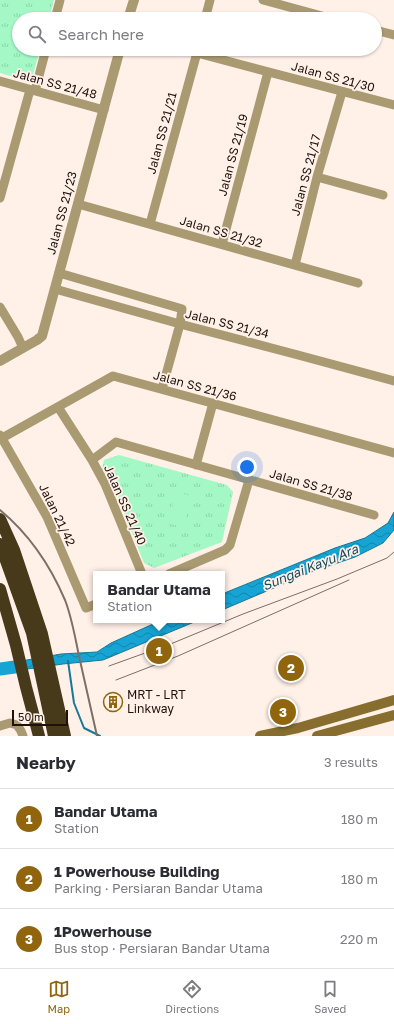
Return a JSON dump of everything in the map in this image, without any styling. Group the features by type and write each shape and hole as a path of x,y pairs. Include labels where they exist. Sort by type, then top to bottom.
{"highway":[{"path":"0,519 14,550 37,633 47,679 65,736"},
{"path":"0,544 37,633"},
{"path":"0,589 39,736"},
{"path":"47,679 54,736"}],"main road":[{"path":"260,736 298,728 394,700"},
{"path":"317,736 394,715"}],"street":[{"path":"57,12 60,0"},
{"path":"130,12 134,0"},
{"path":"207,12 210,0"},
{"path":"263,0 308,12"},
{"path":"382,32 394,35"},
{"path":"0,198 44,56"},
{"name":"Jalan SS 21/23","path":"0,360 42,336 118,56"},
{"name":"Jalan SS 21/21","path":"150,224 196,56"},
{"name":"Jalan SS 21/30","path":"214,56 268,72 394,105"},
{"name":"Jalan SS 21/19","path":"222,244 268,72"},
{"name":"Jalan SS 21/48","path":"0,81 104,110"},
{"name":"Jalan SS 21/17","path":"295,265 342,92"},
{"path":"318,177 383,195"},
{"name":"Jalan SS 21/32","path":"78,204 358,283"},
{"path":"59,273 182,309 180,324 162,389"},
{"name":"Jalan SS 21/34","path":"55,289 394,381"},
{"path":"0,307 23,348"},
{"name":"Jalan SS 21/36","path":"1,436 58,407 113,376 394,453"},
{"path":"196,465 213,403"},
{"name":"Jalan SS 21/40","path":"58,407 92,460 105,484 141,571"},
{"name":"Jalan 21/42","path":"1,436 47,517 86,608 93,605"},
{"name":"Jalan SS 21/38","path":"92,460 116,442 374,515"},
{"path":"176,571 225,550 230,545 249,480"},
{"path":"0,604 8,620"},
{"path":"0,726 10,723 17,725 23,736"}],"green space":[{"path":"0,0 54,0 51,12 12,12 12,56 38,56 31,82 0,73"},
{"path":"119,455 227,485 233,492 222,542 154,568 144,563 113,484 102,469 104,460"},
{"path":"176,492 191,496 183,527 168,523"}],"water":[{"path":"394,512 394,530 383,543 355,557 314,571 225,609 225,593 335,548 365,538 388,523"},
{"path":"155,623 192,623 103,660 6,672 4,664 61,654 97,652 111,643"}],"waterway":[{"path":"68,661 74,703 84,728 100,736"},
{"name":"Sungai Kayu Ara","path":"0,669 22,666"}],"tram line":[{"path":"225,621 337,579 387,558 394,552"},
{"path":"116,680 178,656 349,580"},
{"path":"109,666 173,643 221,623"}],"railway":[{"path":"0,510 11,519 38,551 53,575 65,600 70,614 97,736"}],"place":[{"name":"Bandar Utama","path":"159,651"},
{"name":"1 Powerhouse Building","path":"291,668"},
{"name":"MRT - LRT Linkway","path":"113,702"},
{"name":"1Powerhouse","path":"283,712"}]}
